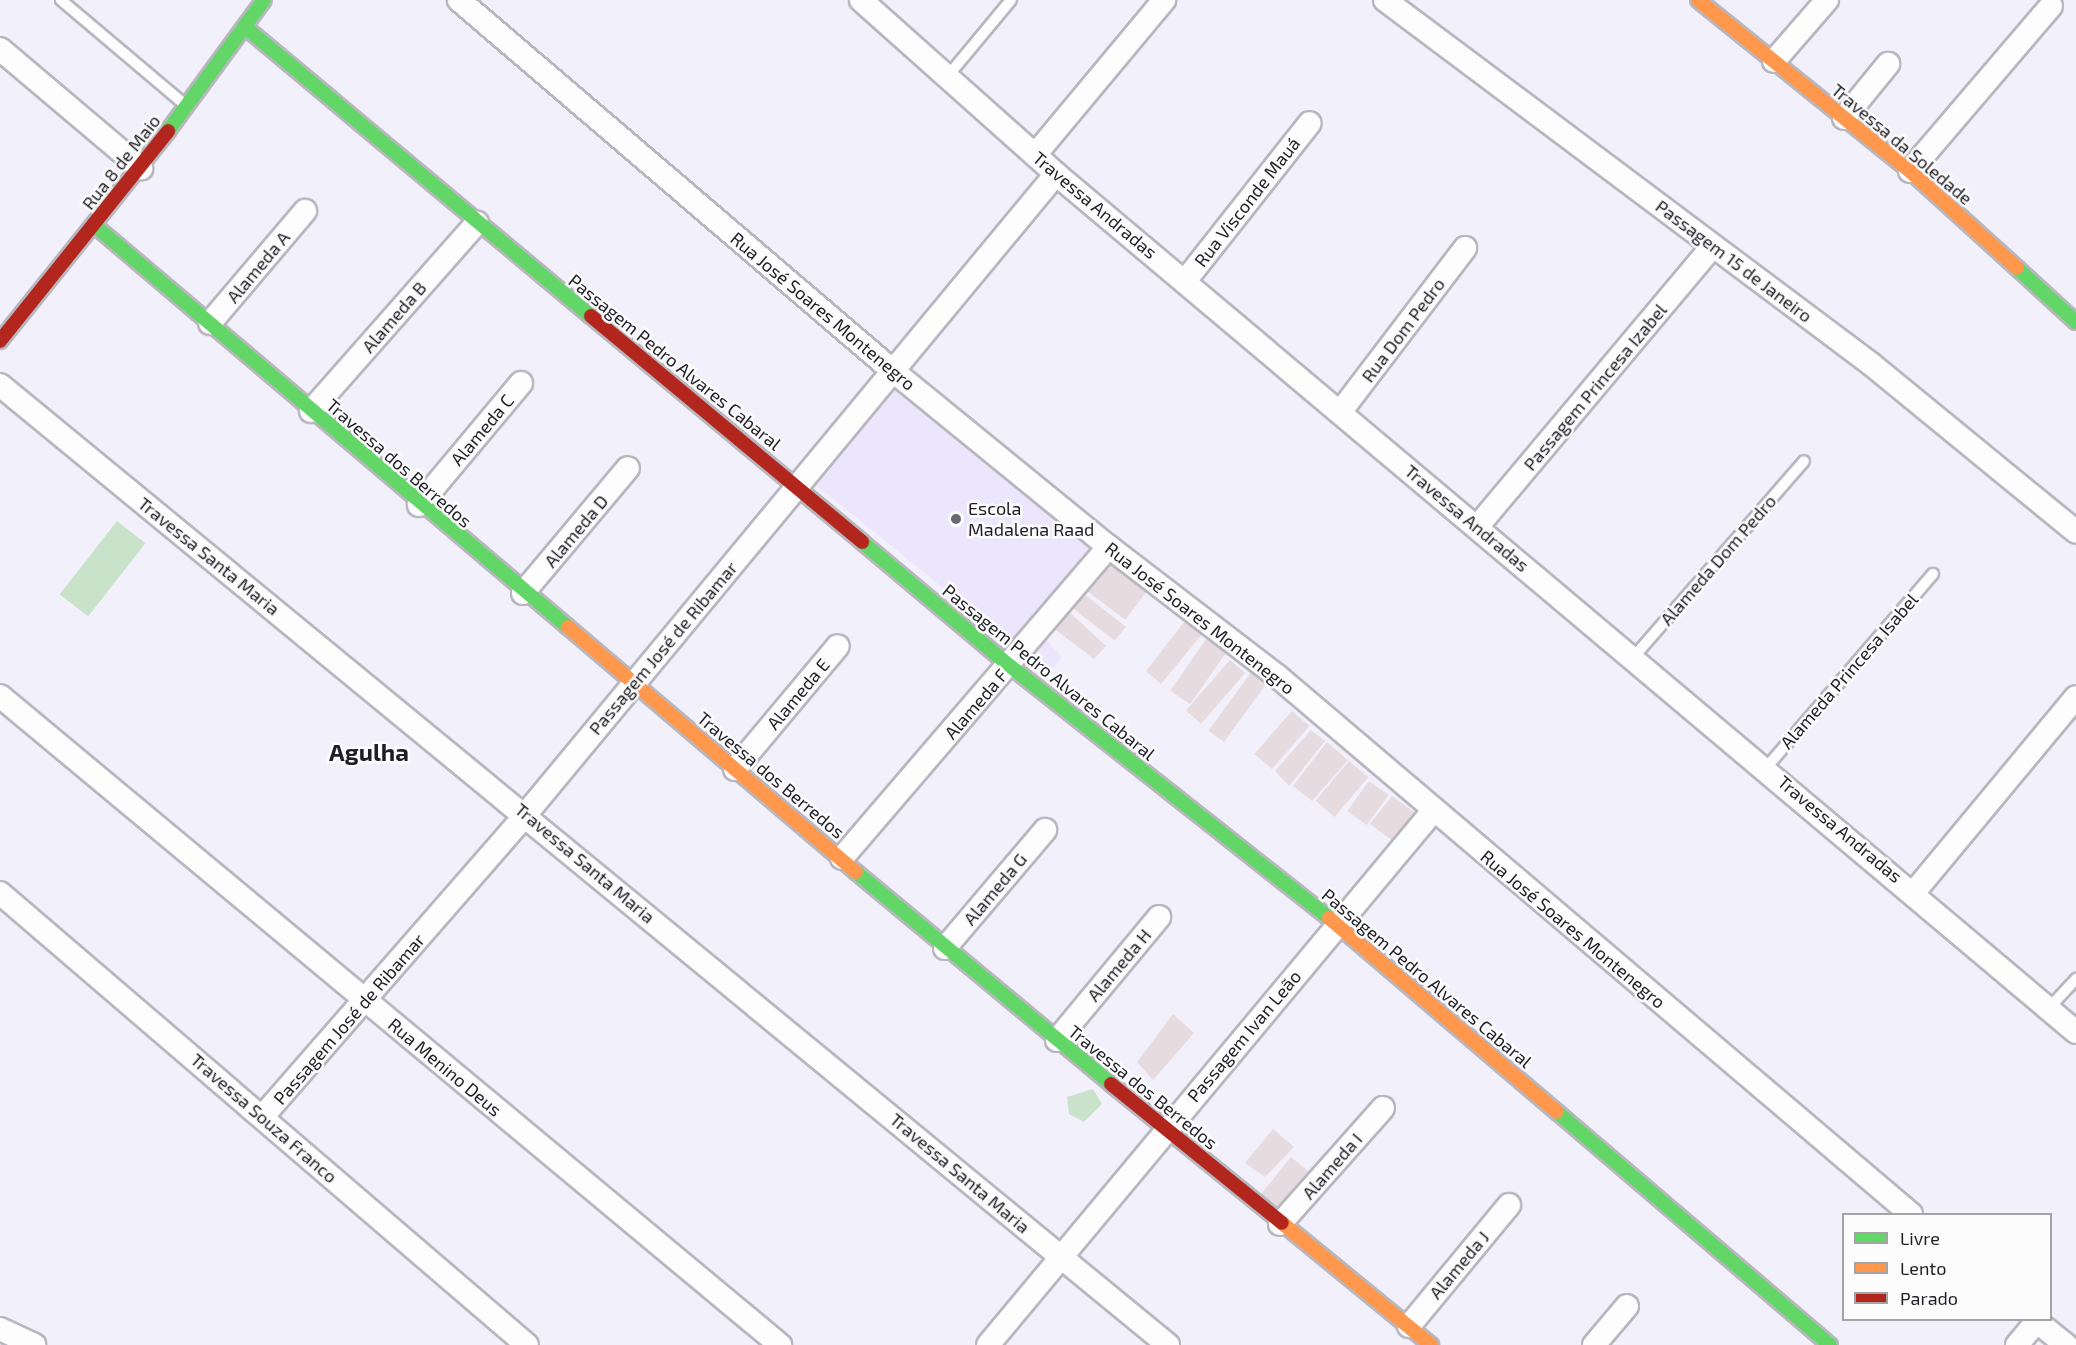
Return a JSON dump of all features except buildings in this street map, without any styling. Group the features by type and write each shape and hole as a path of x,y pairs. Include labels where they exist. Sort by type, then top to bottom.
{"street":[{"name":"Rua 8 de Maio","path":"0,341 141,168 264,0"},
{"name":"Rua José Soares Montenegro","path":"459,0 893,371 1109,547 1276,675 1433,811 1909,1213"},
{"name":"Travessa Andradas","path":"861,0 1056,174 1341,411 1632,658 1915,891 2076,1032"},
{"path":"1035,155 1164,0"},
{"name":"Passagem 15 de Janeiro","path":"1385,0 1870,364 2076,531"},
{"name":"Travessa da Soledade","path":"1698,0 1910,171 2076,322"},
{"path":"1774,61 1827,0"},
{"path":"1910,171 2051,6"},
{"name":"Passagem Pedro Alvares Cabaral","path":"245,27 1010,666 1337,924 1830,1345"},
{"path":"0,49 141,168"},
{"path":"1844,117 1888,64"},
{"name":"Rua Visconde Mauá","path":"1185,281 1310,123"},
{"name":"Passagem José de Ribamar","path":"263,1116 366,1002 526,814 633,680 799,488 1056,174"},
{"name":"Alameda A","path":"210,323 305,211"},
{"name":"Alameda B","path":"311,411 477,223"},
{"name":"Travessa dos Berredos","path":"94,225 419,505 523,593 633,680 945,948 1280,1224 1431,1345"},
{"name":"Passagem Princesa Izabel","path":"1477,527 1712,247"},
{"name":"Rua Dom Pedro","path":"1341,411 1465,248"},
{"name":"Alameda C","path":"419,505 521,383"},
{"name":"Travessa Santa Maria","path":"0,385 526,814 1168,1345"},
{"name":"Alameda D","path":"523,593 628,468"},
{"name":"Alameda F","path":"842,858 1010,666 1109,547"},
{"name":"Alameda E","path":"735,769 838,646"},
{"name":"Rua Menino Deus","path":"0,696 780,1345"},
{"path":"1915,891 2076,697"},
{"name":"Passagem Ivan Leão","path":"988,1345 1433,811"},
{"name":"Alameda G","path":"945,948 1045,830"},
{"name":"Travessa Souza Franco","path":"0,893 263,1116 527,1345"},
{"name":"Alameda H","path":"1057,1040 1159,917"},
{"name":"Alameda I","path":"1280,1224 1383,1108"},
{"name":"Alameda J","path":"1408,1326 1509,1205"},
{"path":"1594,1345 1627,1306"},
{"path":"2017,1345 2035,1321"},
{"path":"2037,1321 2066,1345"},
{"path":"0,1329 35,1345"}],"lane":[{"path":"61,0 187,106"},
{"path":"947,78 1011,0"},
{"name":"Alameda Dom Pedro","path":"1632,658 1804,461"},
{"name":"Alameda Princesa Isabel","path":"1766,768 1933,574"},
{"path":"2049,1008 2076,979"}],"shaded area":[{"name":"Escola Madalena Raad","path":"895,388 1096,551 1018,648 816,485"},
{"path":"1042,635 1062,657 1042,683 1019,664"}],"green space":[{"path":"117,521 145,543 88,616 60,594"},
{"path":"1093,1089 1102,1104 1084,1122 1069,1114 1067,1097"}],"traffic: fast":[{"path":"168,131 264,0"},
{"path":"245,27 591,316"},
{"path":"94,225 568,627"},
{"path":"2017,268 2076,322"},
{"path":"862,542 1010,666 1329,918"},
{"path":"856,872 1111,1084"},
{"path":"1557,1112 1830,1345"}],"traffic: slow":[{"path":"1698,0 1910,171 2017,268"},
{"path":"568,627 856,872"},
{"path":"1329,918 1557,1112"},
{"path":"1282,1223 1431,1345"}],"traffic: jam":[{"path":"0,341 168,131"},
{"path":"591,316 862,542"},
{"path":"1111,1084 1282,1223"}],"place":[{"name":"Escola Madalena Raad","path":"956,519"}],"district":[{"name":"Agulha","path":"369,752"}]}
